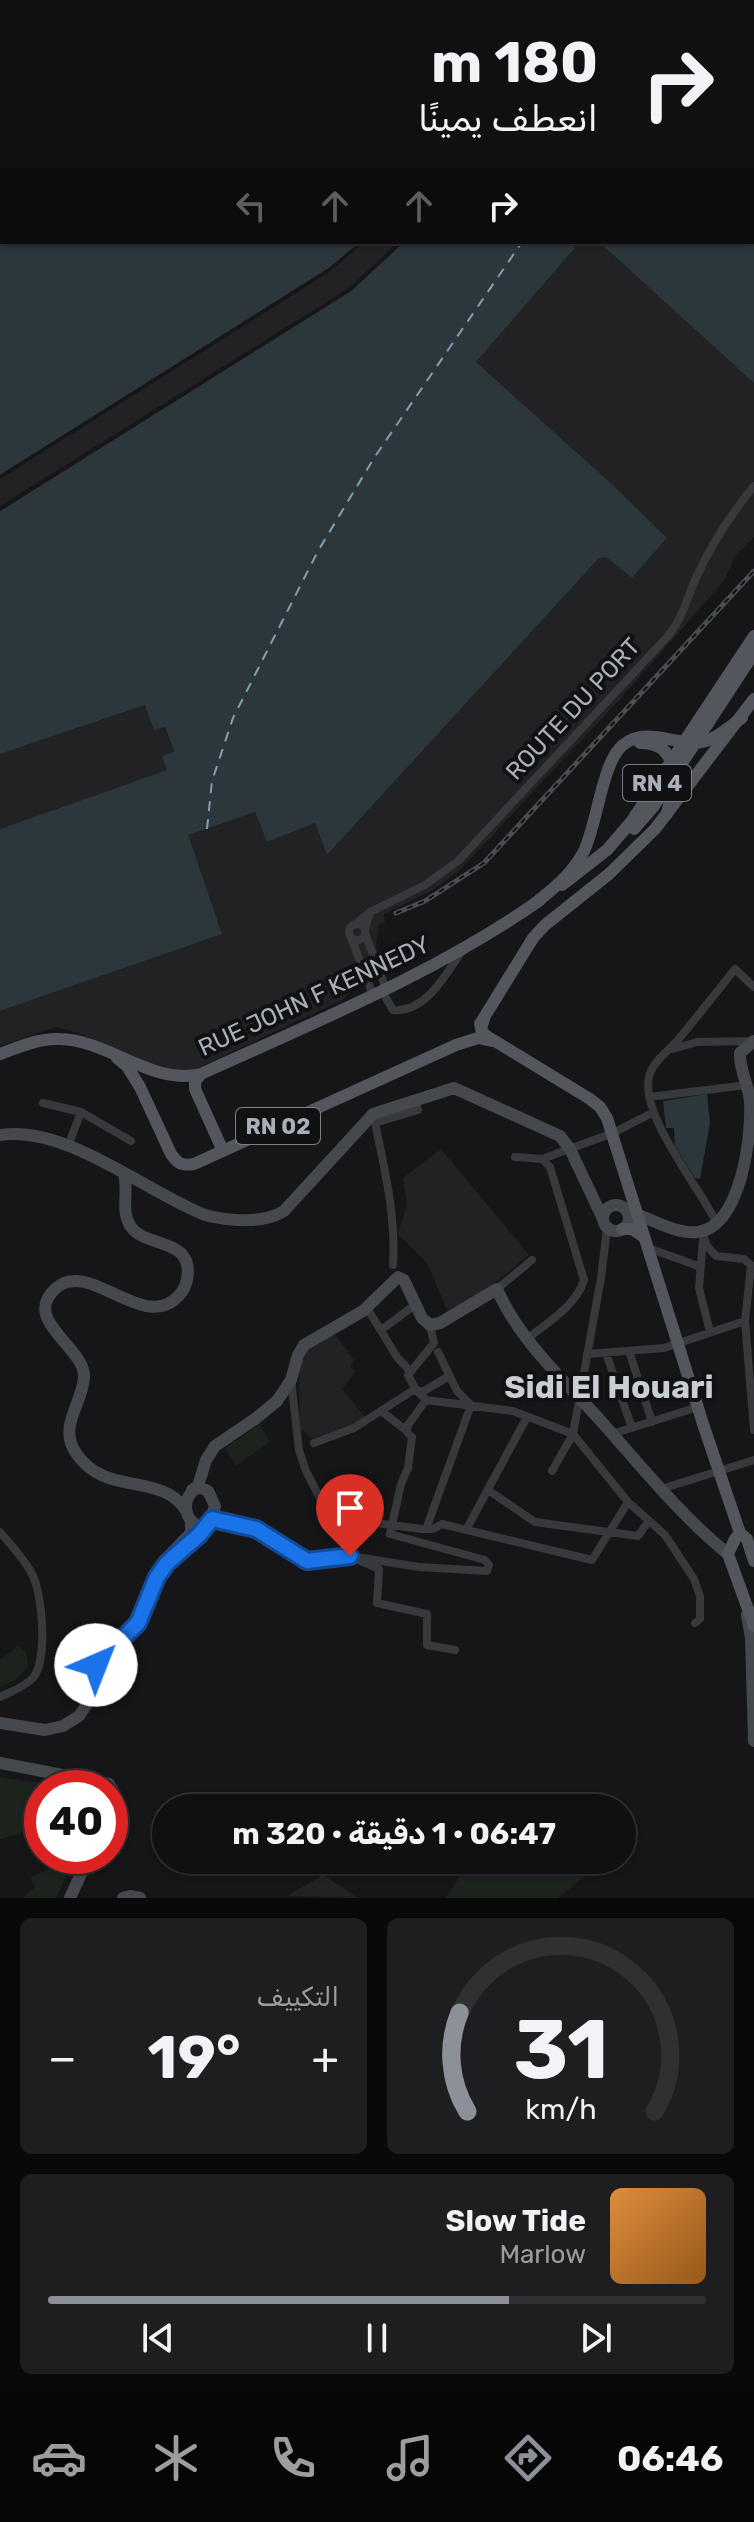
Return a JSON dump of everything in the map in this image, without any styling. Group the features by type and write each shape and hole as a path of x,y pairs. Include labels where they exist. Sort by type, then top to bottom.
{"main road":[{"name":"RN 4","path":"533,905 589,865 621,835 754,636"},
{"name":"RN 4","path":"556,916 571,886 621,843 654,806 754,653"},
{"name":"RN 02","path":"104,1049 127,1066 176,1163 183,1166 194,1164 456,1045 470,1037 484,1019 533,938 634,852 667,814 754,699"},
{"name":"RN 02","path":"462,950 559,885 584,851 619,748 632,739 648,737 706,741 742,718"},
{"path":"613,759 637,743 654,744 666,753 675,775 667,814"},
{"name":"RUE JOHN F KENNEDY","path":"0,1054 57,1038 83,1042 178,1078 201,1074 380,992 462,950"},
{"path":"484,1019 481,1032 600,1107 613,1133 628,1219 646,1242 718,1471 740,1533 747,1539 754,1561"},
{"path":"456,1045 478,1038 492,1041"},
{"path":"140,1087 140,1074 150,1068"},
{"path":"201,1074 195,1081 195,1089 223,1151"},
{"path":"740,1533 728,1554 754,1626"}],"street":[{"name":"ROUTE DU PORT","path":"354,925 370,912 425,885 458,861 669,635 680,621 695,580 718,536 754,486"},
{"path":"350,935 356,941 364,937 370,912"},
{"path":"380,992 365,931 362,926 354,925 350,935 380,992 393,1010 399,1011 426,999 462,950"},
{"path":"716,1222 652,1113 647,1083 652,1069 735,969 754,987"},
{"path":"668,1051 697,1042 754,1041"},
{"path":"552,1471 573,1434 606,1217 621,1206 628,1219 683,1231 702,1232 716,1222 735,1197 741,1181 752,1124 740,1053 754,1041"},
{"path":"649,1097 747,1085"},
{"path":"0,1135 36,1136 68,1146 205,1215 270,1218 284,1211 368,1117 454,1088 560,1136 570,1149 591,1198 615,1231 628,1219"},
{"path":"393,1265 395,1234 392,1199 375,1123 418,1110 415,1099"},
{"path":"43,1103 81,1112 131,1141"},
{"path":"68,1146 81,1112"},
{"path":"515,1157 542,1159 613,1133 652,1113"},
{"path":"527,1339 572,1302 584,1280 562,1200 550,1167 542,1159"},
{"path":"124,1174 127,1219 139,1234 167,1243 181,1255 187,1278 181,1294 166,1305 148,1307 86,1283 71,1281 53,1291 47,1313 52,1329 77,1355 83,1370 84,1380 68,1433 81,1461 104,1478 143,1486 192,1491 199,1487 208,1491"},
{"path":"127,1219 132,1197 143,1184"},
{"path":"702,1232 699,1288 710,1332"},
{"path":"702,1232 707,1246 716,1256 749,1260 745,1321 754,1430"},
{"path":"646,1242 701,1267"},
{"path":"430,1325 440,1323 497,1289 532,1260"},
{"path":"185,1509 201,1479 206,1460 221,1441 270,1408 291,1380 298,1355 309,1341 367,1308 394,1279 401,1278 422,1318 430,1325 434,1343 409,1374"},
{"path":"497,1289 505,1307 527,1339 661,1489 728,1554"},
{"path":"381,1330 415,1305"},
{"path":"367,1308 416,1390 426,1400 513,1411 573,1434 628,1502 665,1535 694,1579 700,1596 700,1619 695,1623"},
{"path":"587,1354 678,1345 745,1321"},
{"path":"629,1351 652,1422"},
{"path":"438,1352 457,1391 471,1405"},
{"path":"606,1353 632,1428"},
{"path":"314,1443 354,1428 416,1390 424,1391 449,1376"},
{"path":"291,1380 299,1450 325,1508 337,1518 426,1529 442,1524 592,1560 628,1502"},
{"path":"381,1411 403,1428 426,1400"},
{"path":"426,1529 471,1405"},
{"path":"612,1434 698,1407"},
{"path":"466,1530 527,1417"},
{"path":"191,1522 200,1527 209,1522 256,1529 307,1561 350,1556 419,1567 489,1569 485,1560 390,1534 408,1468 412,1437 407,1432 408,1425"},
{"path":"157,1577 172,1557 209,1522 215,1502 208,1491 206,1460"},
{"path":"661,1489 754,1460"},
{"path":"0,1723 51,1729 79,1716 93,1695 98,1662 138,1623 166,1559 190,1536 191,1522 176,1497 143,1486"},
{"path":"488,1490 535,1522 638,1536 648,1522"},
{"path":"0,1532 32,1573 42,1630 35,1676 18,1689 0,1697"},
{"path":"350,1556 379,1569 377,1603 427,1614 427,1645 455,1650"},
{"path":"746,1604 751,1638 754,1741"},
{"path":"0,1763 36,1770"},
{"path":"70,1898 81,1874"},
{"path":"124,1898 140,1898"}],"shaded area":[{"path":"0,244 358,244 329,268 0,475"},
{"path":"358,244 402,244 351,291 0,511 0,475 329,268"},
{"path":"402,244 578,244 476,362 667,538 632,578 606,557 599,558 327,855 315,823 267,842 255,812 188,835 222,934 0,1011 0,829 167,770 162,756 174,752 165,727 154,730 145,705 0,754 0,511 351,291"},
{"path":"578,244 601,244 754,383 754,537 736,555 724,581 619,700 459,871 431,891 384,914 385,922 379,924 376,946 380,958 355,970 354,985 344,999 189,1072 171,1073 81,1034 56,1027 0,1046 0,1011 222,934 187,835 255,812 267,842 315,823 327,855 599,558 606,557 632,578 667,538 476,362"},
{"path":"601,244 754,244 754,383"},
{"path":"145,705 164,727 174,752 167,770 0,829 0,754"},
{"path":"707,1094 710,1123 700,1179 695,1178 675,1146 674,1128 666,1128 663,1101"},
{"path":"441,1149 529,1255 470,1303 449,1314 427,1263 398,1234 407,1205 403,1178"},
{"path":"334,1333 354,1360 350,1367 356,1371 342,1389 365,1417 355,1424 312,1439 300,1429 299,1364 305,1350"},
{"path":"259,1425 270,1442 236,1466 225,1448"},
{"path":"18,1646 26,1652 28,1667 15,1680 0,1687 0,1660"},
{"path":"0,1777 24,1780 24,1832 0,1839"},
{"path":"37,1874 66,1876 56,1898 23,1898 35,1887 30,1877"},
{"path":"461,1874 588,1874 558,1898 446,1898"},
{"path":"323,1875 358,1898 287,1896"}],"pier":[{"path":"358,244 362,244 331,271 0,479 0,475 329,268"},
{"path":"396,244 402,244 351,291 0,511 0,506 349,288"}],"ferry route":[{"path":"207,829 212,781 233,718 318,551 374,458 521,244"}],"railway":[{"path":"396,913 425,901 484,863 754,571"}],"district":[{"name":"Sidi El Houari","path":"609,1387"}],"route":[{"path":"96,1665 138,1623 157,1577 167,1563 212,1519 256,1529 307,1561 350,1556"}]}
